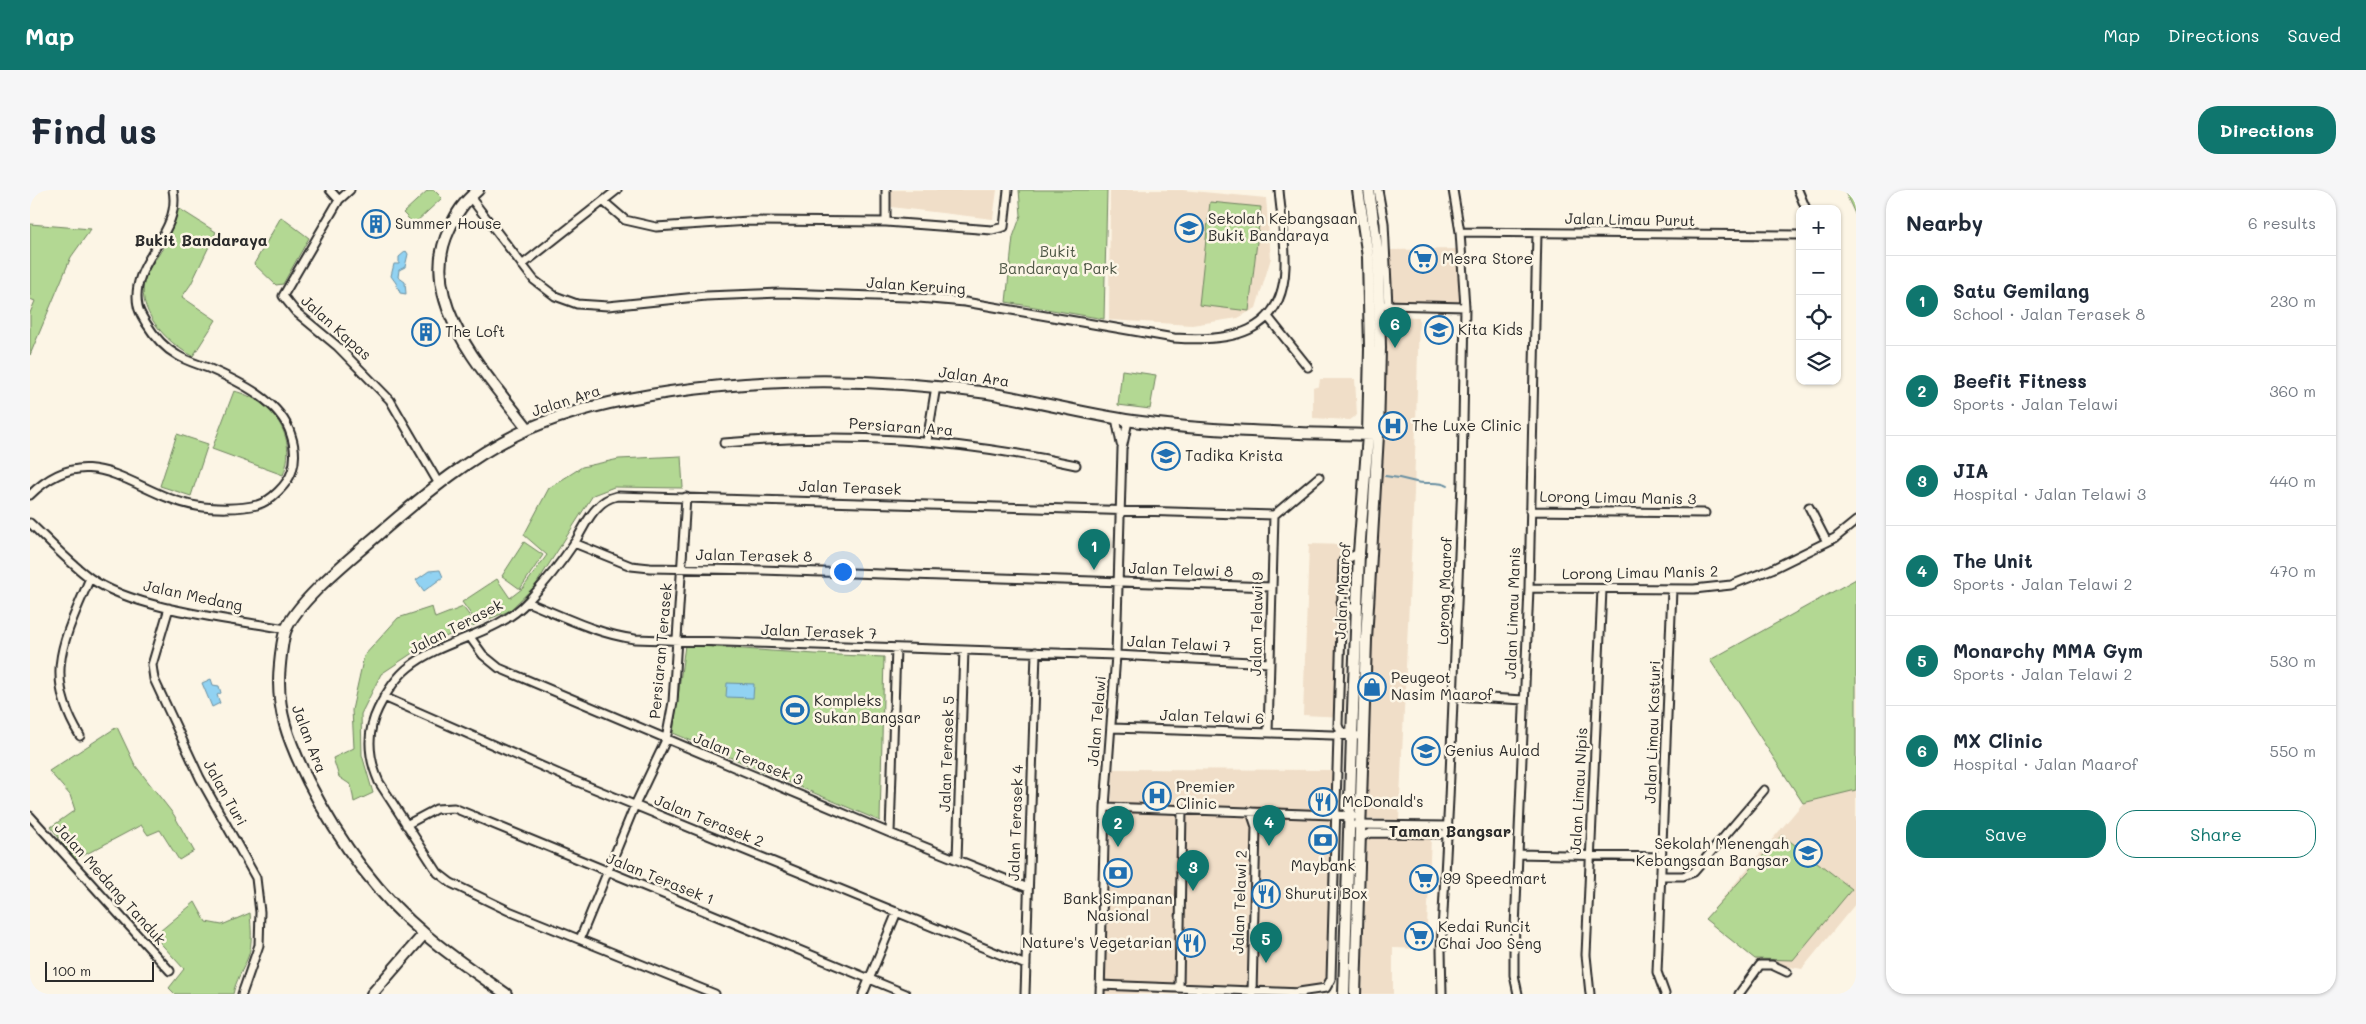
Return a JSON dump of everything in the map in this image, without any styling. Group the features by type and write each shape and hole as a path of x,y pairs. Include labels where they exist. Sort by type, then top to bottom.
{"street":[{"path":"30,495 55,477 84,469 111,472 196,506 241,506 258,504 275,494 291,473 294,462 294,445 288,425 276,411 248,388 178,356 162,345 142,317 138,306 138,290 143,270 172,220 173,190"},
{"path":"330,190 339,200"},
{"name":"Jalan Kapas","path":"350,190 339,200 284,296 296,312 337,346 390,400 439,484"},
{"path":"522,265 617,190"},
{"path":"886,190 886,222"},
{"path":"603,202 625,220 656,227 749,221 886,222 992,230 1004,227 1008,190"},
{"name":"Jalan Keruing","path":"474,193 534,280 555,296 577,304 608,306 706,296 780,293 907,297 965,302 1174,338 1200,340 1229,338 1251,330 1268,317 1278,305 1285,275 1279,190"},
{"name":"Jalan Maarof","path":"1358,190 1368,257 1379,305"},
{"name":"Jalan Maarof","path":"1369,190 1378,256 1379,305"},
{"name":"Jalan Maarof","path":"1356,994 1359,838 1373,435 1384,223 1378,190"},
{"name":"Lorong Maarof","path":"1442,994 1441,950 1460,561 1465,307 1460,232 1453,190"},
{"path":"1798,190 1804,205"},
{"path":"474,193 463,202 443,245 442,291 452,321 461,338 528,429"},
{"name":"Jalan Limau Purut","path":"1460,232 1796,235"},
{"name":"Jalan Limau Manis","path":"1518,994 1514,975 1514,952 1529,588 1537,232"},
{"path":"1379,305 1465,307"},
{"path":"1268,317 1308,368"},
{"name":"Jalan Ara","path":"506,994 424,934 378,888 344,844 319,803 297,759 282,716 278,694 280,660 286,629 306,602 335,574 439,484 485,451 528,429 603,403 698,388 783,382 936,386 992,394 1128,421 1203,429 1373,435"},
{"name":"Persiaran Ara","path":"927,441 936,386"},
{"name":"Jalan Telawi","path":"1116,418 1122,449"},
{"name":"Jalan Telawi","path":"1100,994 1105,807 1116,655 1122,449 1128,421"},
{"name":"Jalan Maarof","path":"1344,994 1359,553 1373,435"},
{"name":"Persiaran Ara","path":"724,443 825,437 927,441 1018,453 1076,465"},
{"path":"1120,511 1274,515 1319,477"},
{"name":"Jalan Terasek","path":"715,994 509,911 451,884 438,873 379,782 373,767 370,736 372,722 384,697 395,681 409,667 433,652 470,637 512,616 527,602 574,543 597,508 607,499 617,496 1120,511"},
{"name":"Persiaran Terasek","path":"580,939 635,805 666,740 673,702 686,497"},
{"path":"1809,507 1828,542"},
{"name":"Lorong Limau Manis 3","path":"1530,511 1705,513"},
{"name":"Jalan Telawi 9","path":"1268,733 1274,515"},
{"name":"Lorong Limau Manis 2","path":"1529,588 1672,589 1730,585 1772,569 1836,538 1856,521"},
{"name":"Jalan Medang","path":"30,523 90,578 110,589 169,608 286,629"},
{"name":"Jalan Terasek 8","path":"574,543 631,566 1118,582"},
{"path":"1352,736 1340,730 1338,725 1341,602 1343,561 1359,553"},
{"path":"80,736 64,704 61,690 60,663 66,636 90,578"},
{"name":"Jalan Telawi 8","path":"1118,582 1272,587"},
{"name":"Jalan Limau Nipis","path":"1590,994 1586,955 1602,589"},
{"name":"Jalan Limau Kasturi","path":"1665,994 1657,972 1672,589"},
{"name":"Jalan Terasek 7","path":"527,602 618,637 677,641 1116,655"},
{"path":"1341,602 1357,612"},
{"name":"Jalan Turi","path":"169,608 152,665 154,679 200,778 252,868 258,888 259,945 242,994"},
{"name":"Jalan Terasek 3","path":"470,637 483,655 499,668 666,740 1028,888"},
{"path":"890,833 896,648"},
{"name":"Jalan Terasek 5","path":"957,859 964,650"},
{"name":"Jalan Terasek 4","path":"1025,994 1036,652"},
{"name":"Jalan Telawi 7","path":"1116,655 1270,662"},
{"path":"1454,696 1524,700"},
{"name":"Jalan Terasek 2","path":"384,697 635,805 1026,964"},
{"name":"Jalan Telawi 6","path":"1310,735 1335,730 1338,725"},
{"name":"Jalan Telawi 6","path":"1112,728 1363,736"},
{"path":"1100,985 1165,987 1177,991 1302,993 1326,988 1331,979 1334,816 1338,735"},
{"path":"1660,876 1683,876 1694,872 1764,790"},
{"path":"1105,807 1334,816 1349,821 1434,830"},
{"name":"Jalan Terasek 1","path":"406,826 436,809 454,808 607,873 906,994"},
{"path":"1177,991 1182,810"},
{"name":"Jalan Telawi 2","path":"1251,812 1256,827 1252,992"},
{"name":"Jalan Medang Tanduk","path":"30,816 170,971"},
{"path":"1359,838 1370,833 1448,830"},
{"path":"1518,854 1662,857"},
{"path":"863,994 897,912"},
{"path":"372,994 424,934"},
{"path":"1739,994 1760,965 1772,965 1787,972"},
{"path":"1331,979 1337,982 1345,976"}],"shaded area":[{"path":"891,190 997,190 993,219 891,207"},
{"name":"Sekolah Kebangsaan Bukit Bandaraya","path":"1110,190 1182,190 1266,198 1271,258 1256,308 1238,318 1192,325 1109,320"},
{"path":"1459,249 1462,303 1391,303 1389,250"},
{"path":"1384,316 1419,317 1414,492 1399,820 1364,819"},
{"path":"1320,379 1355,379 1357,415 1350,420 1313,418 1313,388 1319,386"},
{"path":"1309,544 1349,545 1344,717 1303,715"},
{"path":"1113,769 1333,770 1327,978 1317,994 1104,994"},
{"name":"Sekolah Menengah Kebangsaan Bangsar","path":"1856,790 1856,903 1802,969 1757,961 1705,919 1803,803"},
{"path":"1367,836 1431,837 1426,949 1393,948 1393,994 1362,994"}],"green space":[{"path":"428,190 434,190 442,198 414,224 403,213"},
{"name":"Bukit Bandaraya Park","path":"1019,190 1107,190 1104,319 1006,302 1013,237 1021,215"},
{"path":"1844,190 1856,190 1856,216"},
{"path":"1210,202 1261,207 1249,311 1199,305"},
{"path":"175,206 216,232 191,284 182,297 216,320 193,356 163,334 148,312 144,300 143,288 146,276 168,239 173,223"},
{"path":"281,217 309,238 283,284 276,285 254,264"},
{"path":"30,224 91,229 71,257 30,355 30,313 35,301 30,299"},
{"path":"1122,370 1156,375 1150,409 1118,405"},
{"path":"234,391 260,403 279,422 285,434 287,447 287,461 283,475 212,449"},
{"path":"177,434 208,444 191,496 160,486"},
{"path":"681,456 683,488 614,487 593,495 535,586 509,611 423,646 381,674 361,714 362,755 373,793 354,802 351,785 339,777 333,758 354,748 352,710 364,656 398,618 432,607 435,618 463,607 474,622 499,605 475,620 462,602 497,579 510,598 523,588 547,555 524,535 549,488 582,467 619,459"},
{"path":"524,542 543,555 520,589 502,576"},
{"path":"1856,579 1856,790 1803,803 1710,660"},
{"name":"Kompleks Sukan Bangsar","path":"685,645 884,657 880,821 673,733"},
{"path":"117,727 135,765 174,815 194,851 179,860 160,830 148,835 141,825 75,860 51,827 75,810 70,795 49,771"},
{"name":"Sekolah Menengah Kebangsaan Bangsar","path":"1782,835 1852,889 1793,960 1755,959 1705,919"},
{"path":"195,902 206,922 222,925 250,913 250,952 233,994 175,994 169,988 184,969 154,936"}],"water":[{"path":"406,251 408,254 405,267 399,270 398,277 405,282 406,294 400,293 391,276 394,264 399,264 399,257"},
{"path":"440,570 443,577 424,591 416,580 429,571"},
{"path":"211,679 213,685 219,686 221,693 217,695 220,703 212,707 202,683"},
{"path":"727,683 754,684 753,698 726,697"}],"waterway":[{"path":"1385,476 1420,483 1440,483 1448,486"}],"place":[{"name":"Summer House","path":"376,224"},
{"name":"Sekolah Kebangsaan Bukit Bandaraya","path":"1189,228"},
{"name":"Mesra Store","path":"1423,259"},
{"name":"Kita Kids","path":"1439,330"},
{"name":"The Loft","path":"426,332"},
{"name":"MX Clinic","path":"1395,348"},
{"name":"The Luxe Clinic","path":"1393,426"},
{"name":"Tadika Krista","path":"1166,456"},
{"name":"Satu Gemilang","path":"1094,570"},
{"name":"Peugeot Nasim Maarof","path":"1372,687"},
{"name":"Kompleks Sukan Bangsar","path":"795,710"},
{"name":"Genius Aulad","path":"1426,751"},
{"name":"Premier Clinic","path":"1157,796"},
{"name":"McDonald's","path":"1323,802"},
{"name":"Maybank","path":"1323,840"},
{"name":"The Unit","path":"1269,846"},
{"name":"Beefit Fitness","path":"1118,847"},
{"name":"Sekolah Menengah Kebangsaan Bangsar","path":"1808,853"},
{"name":"Bank Simpanan Nasional","path":"1118,873"},
{"name":"99 Speedmart","path":"1424,879"},
{"name":"JIA","path":"1193,891"},
{"name":"Shuruti Box","path":"1266,894"},
{"name":"Kedai Runcit Chai Joo Seng","path":"1419,936"},
{"name":"Nature's Vegetarian","path":"1191,943"},
{"name":"Monarchy MMA Gym","path":"1266,963"}],"district":[{"name":"Bukit Bandaraya","path":"201,240"},
{"name":"Taman Bangsar","path":"1450,831"}]}
